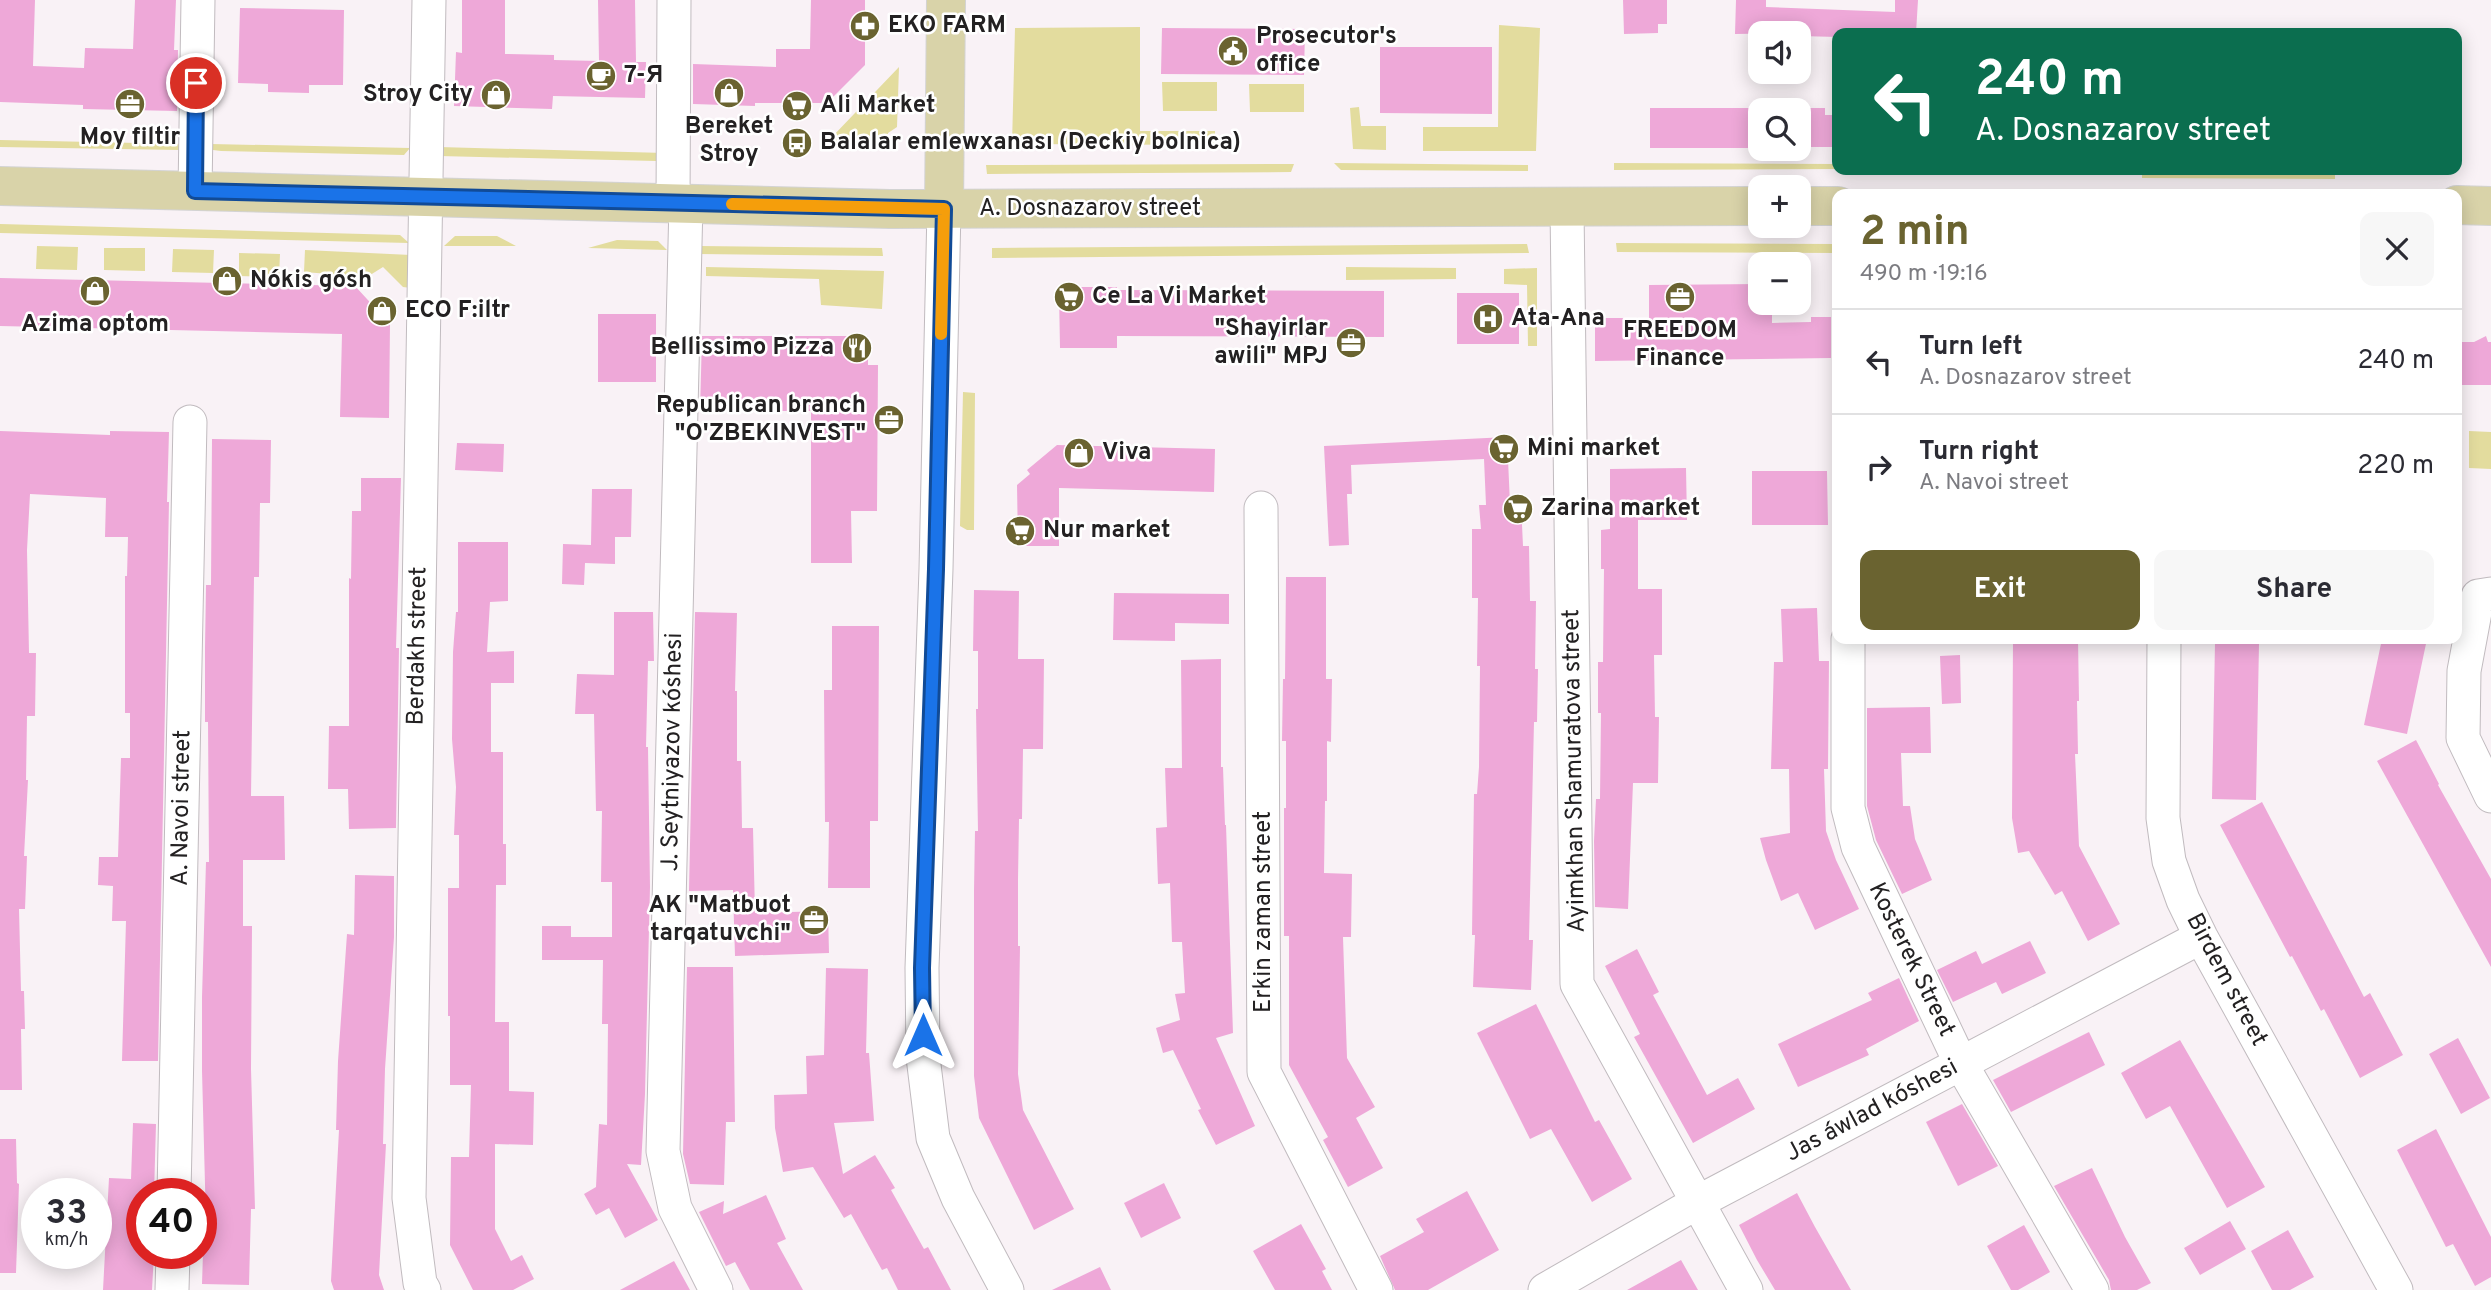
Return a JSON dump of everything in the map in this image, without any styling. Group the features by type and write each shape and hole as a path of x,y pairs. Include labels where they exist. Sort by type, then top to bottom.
{"main road":[{"path":"944,209 946,0"},
{"name":"A. Dosnazarov street","path":"0,186 944,209 1748,206"},
{"path":"2462,205 2491,206"},
{"path":"1811,206 1832,206"}],"street":[{"path":"195,191 198,0"},
{"name":"Berdakh street","path":"424,1290 420,1283 409,1198 429,0"},
{"name":"J. Seytniyazov kóshesi","path":"674,0 680,203 663,1151 675,1208 716,1290"},
{"name":"Ayimkhan Shamuratova street","path":"1567,208 1577,984 1746,1290"},
{"path":"944,209 922,968 923,1057 933,1138 958,1198 1007,1290"},
{"name":"A. Navoi street","path":"174,1178 190,422"},
{"name":"Erkin zaman street","path":"1261,508 1264,1072 1376,1290"},
{"path":"2485,595 2464,671 2463,738 2491,796"},
{"name":"Kosterek Street","path":"1848,644 1848,808 1858,847 1961,1065 2092,1290"},
{"name":"Birdem street","path":"2164,644 2163,818 2169,862 2201,937 2396,1290"},
{"name":"Jas áwlad kóshesi","path":"1545,1290 1698,1202 2201,937"},
{"path":"172,1290 173,1269"}],"shaded area":[{"path":"1499,25 1540,28 1536,151 1423,151 1423,127 1498,127"},
{"path":"1140,27 1140,131 1215,131 1215,145 1012,144 1015,28"},
{"path":"899,67 897,127 888,133 887,148 830,147 832,137"},
{"path":"1162,82 1217,82 1217,111 1163,111"},
{"path":"1249,84 1304,84 1304,112 1250,112"},
{"path":"1359,107 1361,126 1386,126 1386,150 1353,149 1350,108"},
{"path":"0,140 185,144 179,150 0,147"},
{"path":"211,144 410,148 404,155 221,151 213,150"},
{"path":"439,147 665,153 656,161 439,156"},
{"path":"1334,163 1528,165 1528,171 1341,170"},
{"path":"1614,163 1832,164 1832,169 1614,170"},
{"path":"1294,164 1291,172 987,174 986,165"},
{"path":"2142,175 2335,175 2335,179 2142,178"},
{"path":"0,224 400,235 409,243 0,233"},
{"path":"455,236 497,236 516,246 444,246"},
{"path":"617,240 658,241 667,250 588,248"},
{"path":"1616,243 1832,244 1832,253 1617,252"},
{"path":"1527,244 1529,253 992,258 992,248"},
{"path":"37,246 78,247 77,270 36,269"},
{"path":"700,246 882,248 883,256 699,254"},
{"path":"104,248 145,248 145,271 104,270"},
{"path":"173,249 214,250 213,273 172,272"},
{"path":"305,250 411,255 411,288 403,287 383,267 367,277 304,272"},
{"path":"239,253 280,254 279,277 239,276"},
{"path":"706,267 884,271 882,309 821,305 819,279 706,276"},
{"path":"1346,267 1456,268 1456,279 1346,280"},
{"path":"1537,268 1537,346 1528,346 1527,285 1504,284 1504,269"},
{"path":"963,392 975,393 974,530 960,526"},
{"path":"2469,431 2491,432 2491,469 2469,468"}],"building":[{"path":"0,0 35,0 33,66 84,68 85,48 133,49 135,0 176,0 174,50 178,50 177,111 83,109 83,105 0,102"},
{"path":"462,0 505,0 505,54 554,55 554,60 599,61 598,0 635,0 636,62 646,62 645,98 553,96 552,109 454,106 456,52 462,53"},
{"path":"811,0 865,0 865,65 827,103 755,103 755,106 693,104 693,64 776,67 776,49 810,49"},
{"path":"1623,0 1667,0 1667,24 1658,24 1658,33 1624,34"},
{"path":"1736,0 1766,0 1766,7 1895,12 1895,0 1918,0 1916,28 1832,28 1832,37 1811,36 1811,21 1748,21 1748,34 1735,34"},
{"path":"240,8 344,10 343,85 309,85 309,93 268,92 268,84 238,83"},
{"name":"Prosecutor's office","path":"1162,28 1305,29 1304,75 1161,74"},
{"path":"1380,47 1492,47 1492,114 1380,113"},
{"path":"1650,108 1748,108 1748,148 1650,148"},
{"path":"1811,108 1825,108 1825,115 1832,115 1832,147 1811,147"},
{"path":"0,278 355,286 390,324 389,418 340,417 342,334 0,326"},
{"path":"1748,284 1748,315 1772,315 1772,323 1811,322 1811,317 1831,317 1831,358 1595,361 1595,318 1649,318 1649,285"},
{"path":"1065,287 1117,287 1117,290 1384,291 1384,337 1117,336 1117,348 1060,348 1059,293"},
{"name":"Ata-Ana","path":"1457,293 1519,293 1519,344 1457,344"},
{"path":"598,314 656,314 656,382 598,382"},
{"path":"702,336 868,336 868,365 878,365 877,511 851,511 852,563 811,563 811,411 700,411"},
{"path":"2486,336 2488,342 2491,342 2491,385 2462,385 2462,342 2474,342"},
{"path":"0,431 110,435 110,431 169,432 158,1061 122,1061 126,921 112,921 113,886 98,885 99,857 118,857 121,758 130,758 130,713 125,713 125,576 128,537 105,537 106,498 30,494 27,550 29,653 36,653 35,716 27,716 25,909 19,909 25,1029 21,1029 22,1090 0,1090"},
{"path":"1507,437 1510,504 1521,503 1523,546 1529,546 1530,601 1536,601 1535,669 1538,669 1537,722 1534,722 1529,940 1533,940 1531,990 1473,987 1474,794 1477,794 1479,767 1480,666 1477,666 1478,598 1472,598 1472,529 1481,529 1479,505 1486,505 1484,459 1351,465 1352,494 1347,494 1349,545 1329,546 1324,446"},
{"path":"212,439 271,440 270,503 260,503 259,577 254,577 251,796 284,796 285,860 243,860 243,926 252,926 251,1069 255,1209 251,1209 249,1285 202,1284 202,1269 217,1269 217,1178 205,1178 202,1071 206,862 209,862 208,722 205,722 206,585 211,585"},
{"path":"457,443 504,444 503,472 455,470"},
{"path":"1057,445 1215,449 1214,492 1059,488 1059,546 1018,546 1017,485 1030,474 1027,470"},
{"path":"1686,468 1687,520 1638,520 1638,589 1662,589 1662,655 1654,655 1655,717 1659,717 1658,783 1633,783 1628,909 1595,907 1594,841 1596,799 1600,799 1601,713 1598,713 1598,662 1603,662 1604,569 1601,569 1601,530 1610,529 1610,469"},
{"path":"1752,471 1827,471 1828,525 1752,525"},
{"path":"361,478 401,478 396,648 399,648 396,828 349,829 348,789 328,789 329,726 349,726 352,511 361,511"},
{"path":"592,489 632,489 631,537 615,537 615,564 585,563 584,585 562,584 563,544 591,545"},
{"path":"458,542 508,542 508,601 490,602 487,652 514,651 514,683 491,683 491,752 503,752 503,844 506,844 506,885 496,885 495,1022 509,1022 509,1091 534,1092 533,1145 495,1144 495,1229 511,1261 522,1255 534,1279 513,1290 473,1290 450,1245 451,1157 469,1157 471,1085 450,1085 448,1016 448,888 459,888 459,835 454,835 456,787 452,739 453,652 458,612"},
{"path":"1286,577 1326,577 1326,679 1332,679 1331,742 1327,741 1324,873 1352,874 1351,937 1343,937 1347,1058 1375,1107 1356,1118 1383,1168 1348,1187 1323,1140 1328,1137 1289,1065 1289,936 1284,936 1286,741 1282,741"},
{"path":"974,590 1019,591 1018,659 1044,659 1043,749 1023,749 1018,879 1018,1074 1023,1110 1074,1209 1034,1230 979,1118 974,1076 978,651 973,651"},
{"path":"1114,593 1229,594 1229,624 1175,623 1175,641 1113,640"},
{"path":"1817,608 1819,661 1829,661 1828,769 1824,769 1826,831 1859,909 1815,930 1798,893 1781,901 1760,838 1790,833 1789,769 1771,769 1774,662 1783,662 1781,609"},
{"path":"614,612 653,612 654,661 648,661 646,747 650,887 645,1094 641,1165 627,1164 658,1220 625,1238 609,1208 596,1215 584,1194 596,1187 599,1124 607,1125 608,1024 602,1024 603,960 542,960 542,926 571,926 571,937 612,937 612,882 601,882 602,811 596,811 594,714 575,714 577,674 614,675"},
{"path":"695,612 737,613 737,761 741,761 742,828 753,828 755,913 828,911 829,953 735,956 733,890 689,891"},
{"path":"832,626 879,626 878,821 870,821 870,888 828,888 829,822 825,822 824,690 832,690"},
{"path":"2013,644 2078,644 2078,754 2075,754 2079,846 2120,924 2088,941 2062,891 2055,895 2029,851 2018,853 2012,818"},
{"path":"2215,644 2259,644 2256,800 2212,799"},
{"path":"2381,644 2426,644 2407,734 2364,725"},
{"path":"1960,655 1961,703 1942,704 1940,656"},
{"path":"1221,659 1221,767 1226,825 1233,1033 1216,1038 1255,1126 1216,1145 1173,1050 1163,1053 1156,1028 1180,1020 1175,994 1185,993 1182,942 1172,942 1170,883 1158,884 1156,828 1167,827 1165,768 1182,768 1181,660"},
{"path":"1930,707 1931,753 1901,753 1903,806 1910,806 1915,839 1932,880 1902,894 1876,840 1867,806 1867,708"},
{"path":"2416,740 2491,879 2491,967 2377,761"},
{"path":"2262,802 2364,997 2370,993 2403,1055 2360,1078 2324,1009 2321,1011 2292,956 2290,957 2220,825"},
{"path":"355,875 394,876 394,937 385,1069 383,1144 386,1144 379,1275 384,1290 334,1290 331,1281 339,1130 336,1130 338,1061 347,934 354,935"},
{"path":"2030,941 2046,973 2002,994 1996,982 1953,1002 1937,970 1976,951 1982,964"},
{"path":"1637,949 1659,992 1653,995 1707,1095 1738,1078 1755,1109 1693,1143 1634,1037 1640,1034 1605,966"},
{"path":"687,967 733,967 735,1122 726,1122 724,1185 690,1184 683,1154"},
{"path":"826,968 868,969 866,1053 869,1053 874,1121 834,1123 843,1174 875,1155 895,1188 891,1190 924,1249 928,1247 951,1290 898,1290 887,1268 882,1270 851,1214 844,1218 813,1167 783,1172 775,1128 774,1095 807,1094 806,1056 824,1055"},
{"path":"1899,978 1919,1021 1866,1049 1869,1055 1798,1087 1778,1044 1872,1000 1868,993"},
{"path":"1536,1004 1595,1122 1599,1120 1632,1179 1592,1202 1551,1129 1530,1139 1477,1033"},
{"path":"2089,1032 2105,1065 2011,1112 1993,1080"},
{"path":"2458,1038 2490,1098 2461,1114 2429,1054"},
{"path":"2180,1040 2265,1187 2227,1208 2170,1106 2146,1119 2121,1073"},
{"path":"1962,1104 1998,1166 1958,1186 1926,1122"},
{"path":"133,1123 156,1124 154,1178 131,1178"},
{"path":"2436,1129 2491,1237 2491,1277 2475,1286 2453,1244 2446,1247 2397,1150"},
{"path":"0,1139 16,1139 19,1184 16,1273 0,1273"},
{"path":"2092,1168 2125,1237 2151,1283 2137,1290 2111,1290 2109,1280 2054,1186"},
{"path":"112,1178 126,1179 126,1269 153,1269 152,1290 103,1290 104,1269 112,1269"},
{"path":"1164,1183 1181,1218 1141,1238 1124,1203"},
{"path":"1467,1191 1499,1250 1428,1290 1395,1290 1380,1256 1424,1232 1416,1219"},
{"path":"1797,1193 1851,1290 1775,1290 1757,1260 1739,1225"},
{"path":"766,1195 786,1239 777,1243 803,1290 750,1290 735,1262 726,1266 699,1212 724,1201 723,1214"},
{"path":"2230,1221 2246,1249 2200,1275 2184,1248"},
{"path":"1301,1224 1326,1269 1322,1271 1332,1290 1275,1290 1253,1251"},
{"path":"2024,1225 2050,1272 2018,1290 2011,1290 1987,1246"},
{"path":"2288,1230 2314,1277 2290,1290 2272,1290 2251,1251"},
{"path":"1681,1260 1698,1290 1627,1290"},
{"path":"674,1261 690,1290 620,1290"},
{"path":"1100,1267 1111,1290 1052,1290"}],"slow traffic":[{"path":"732,204 944,209 941,334"}],"place":[{"name":"EKO FARM","path":"865,26"},
{"name":"Prosecutor's office","path":"1233,51"},
{"name":"7-Я","path":"601,76"},
{"name":"Bereket Stroy","path":"729,93"},
{"name":"Stroy City","path":"496,95"},
{"name":"Moy filtir","path":"130,104"},
{"name":"Ali Market","path":"797,106"},
{"name":"Balalar emlewxanası (Deckiy bolnica)","path":"797,143"},
{"name":"Nókis gósh","path":"227,281"},
{"name":"Azima optom","path":"95,291"},
{"name":"Ce La Vi Market","path":"1069,297"},
{"name":"FREEDOM Finance","path":"1680,297"},
{"name":"ECO F:iltr","path":"382,311"},
{"name":"Ata-Ana","path":"1488,319"},
{"name":"\"Shayirlar awili\" MPJ","path":"1351,343"},
{"name":"Bellissimo Pizza","path":"857,348"},
{"name":"Republican branch \"O'ZBEKINVEST\"","path":"889,420"},
{"name":"Mini market","path":"1504,449"},
{"name":"Viva","path":"1079,453"},
{"name":"Zarina market","path":"1518,509"},
{"name":"Nur market","path":"1020,531"},
{"name":"AK \"Matbuot tarqatuvchi\"","path":"814,920"}],"route":[{"path":"196,83 195,191 944,209 936,569 922,968 923,1035"}]}
